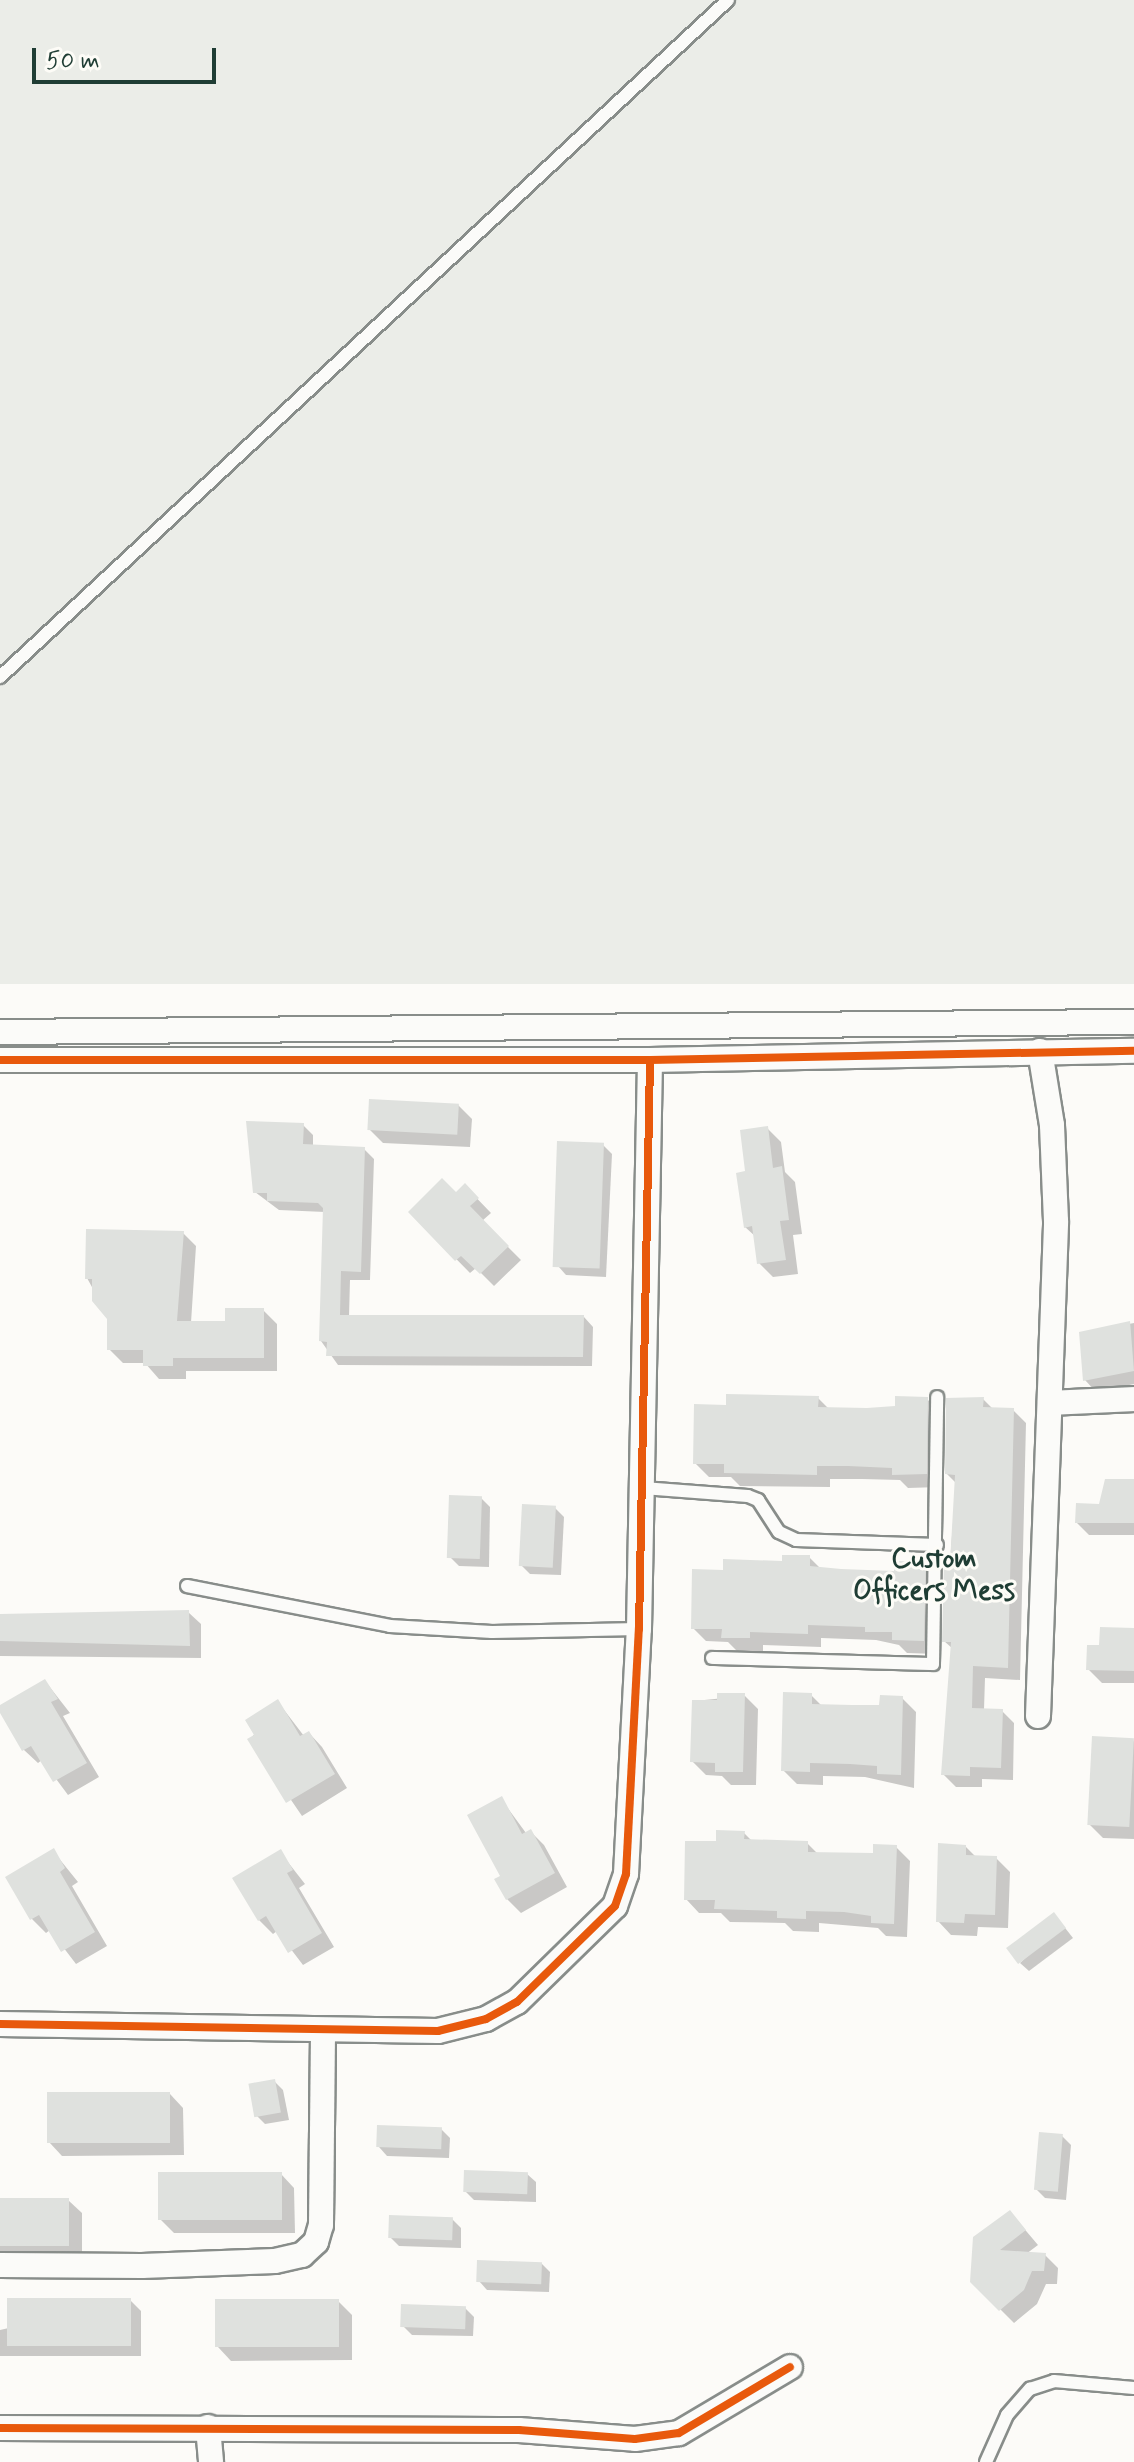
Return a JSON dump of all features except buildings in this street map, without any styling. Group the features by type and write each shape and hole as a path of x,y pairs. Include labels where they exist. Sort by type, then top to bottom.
{"street":[{"path":"0,1032 1134,1022"},
{"path":"1038,1716 1056,1221 1052,1125 1040,1051"},
{"path":"0,1060 650,1060 1134,1051"},
{"path":"0,2024 415,2034 503,2012 615,1906 626,1874 639,1629 650,1060"},
{"path":"1050,1403 1134,1399"},
{"path":"0,2265 142,2266 275,2261 302,2255 316,2242 321,2225 323,2031"},
{"path":"0,2428 519,2430 634,2451 679,2433 790,2367"},
{"path":"208,2427 211,2462"}],"lane":[{"path":"0,677 728,0"},
{"path":"712,1658 933,1664 937,1397"},
{"path":"643,1488 748,1496 764,1506 779,1532 796,1540 937,1545"},
{"path":"187,1586 390,1626 492,1632 639,1629"},
{"path":"986,2462 1007,2415 1030,2389 1054,2381 1134,2388"}],"shaded area":[{"path":"0,0 1134,0 1134,984 0,984"}],"cycle path":[{"path":"0,1060 650,1060 1134,1051"},
{"path":"0,2024 438,2031 486,2019 517,2002 615,1906 626,1874 639,1629 650,1060"},
{"path":"0,2428 519,2430 635,2439 679,2433 790,2367"}],"district":[{"name":"Custom Officers Mess","path":"934,1576"}]}
